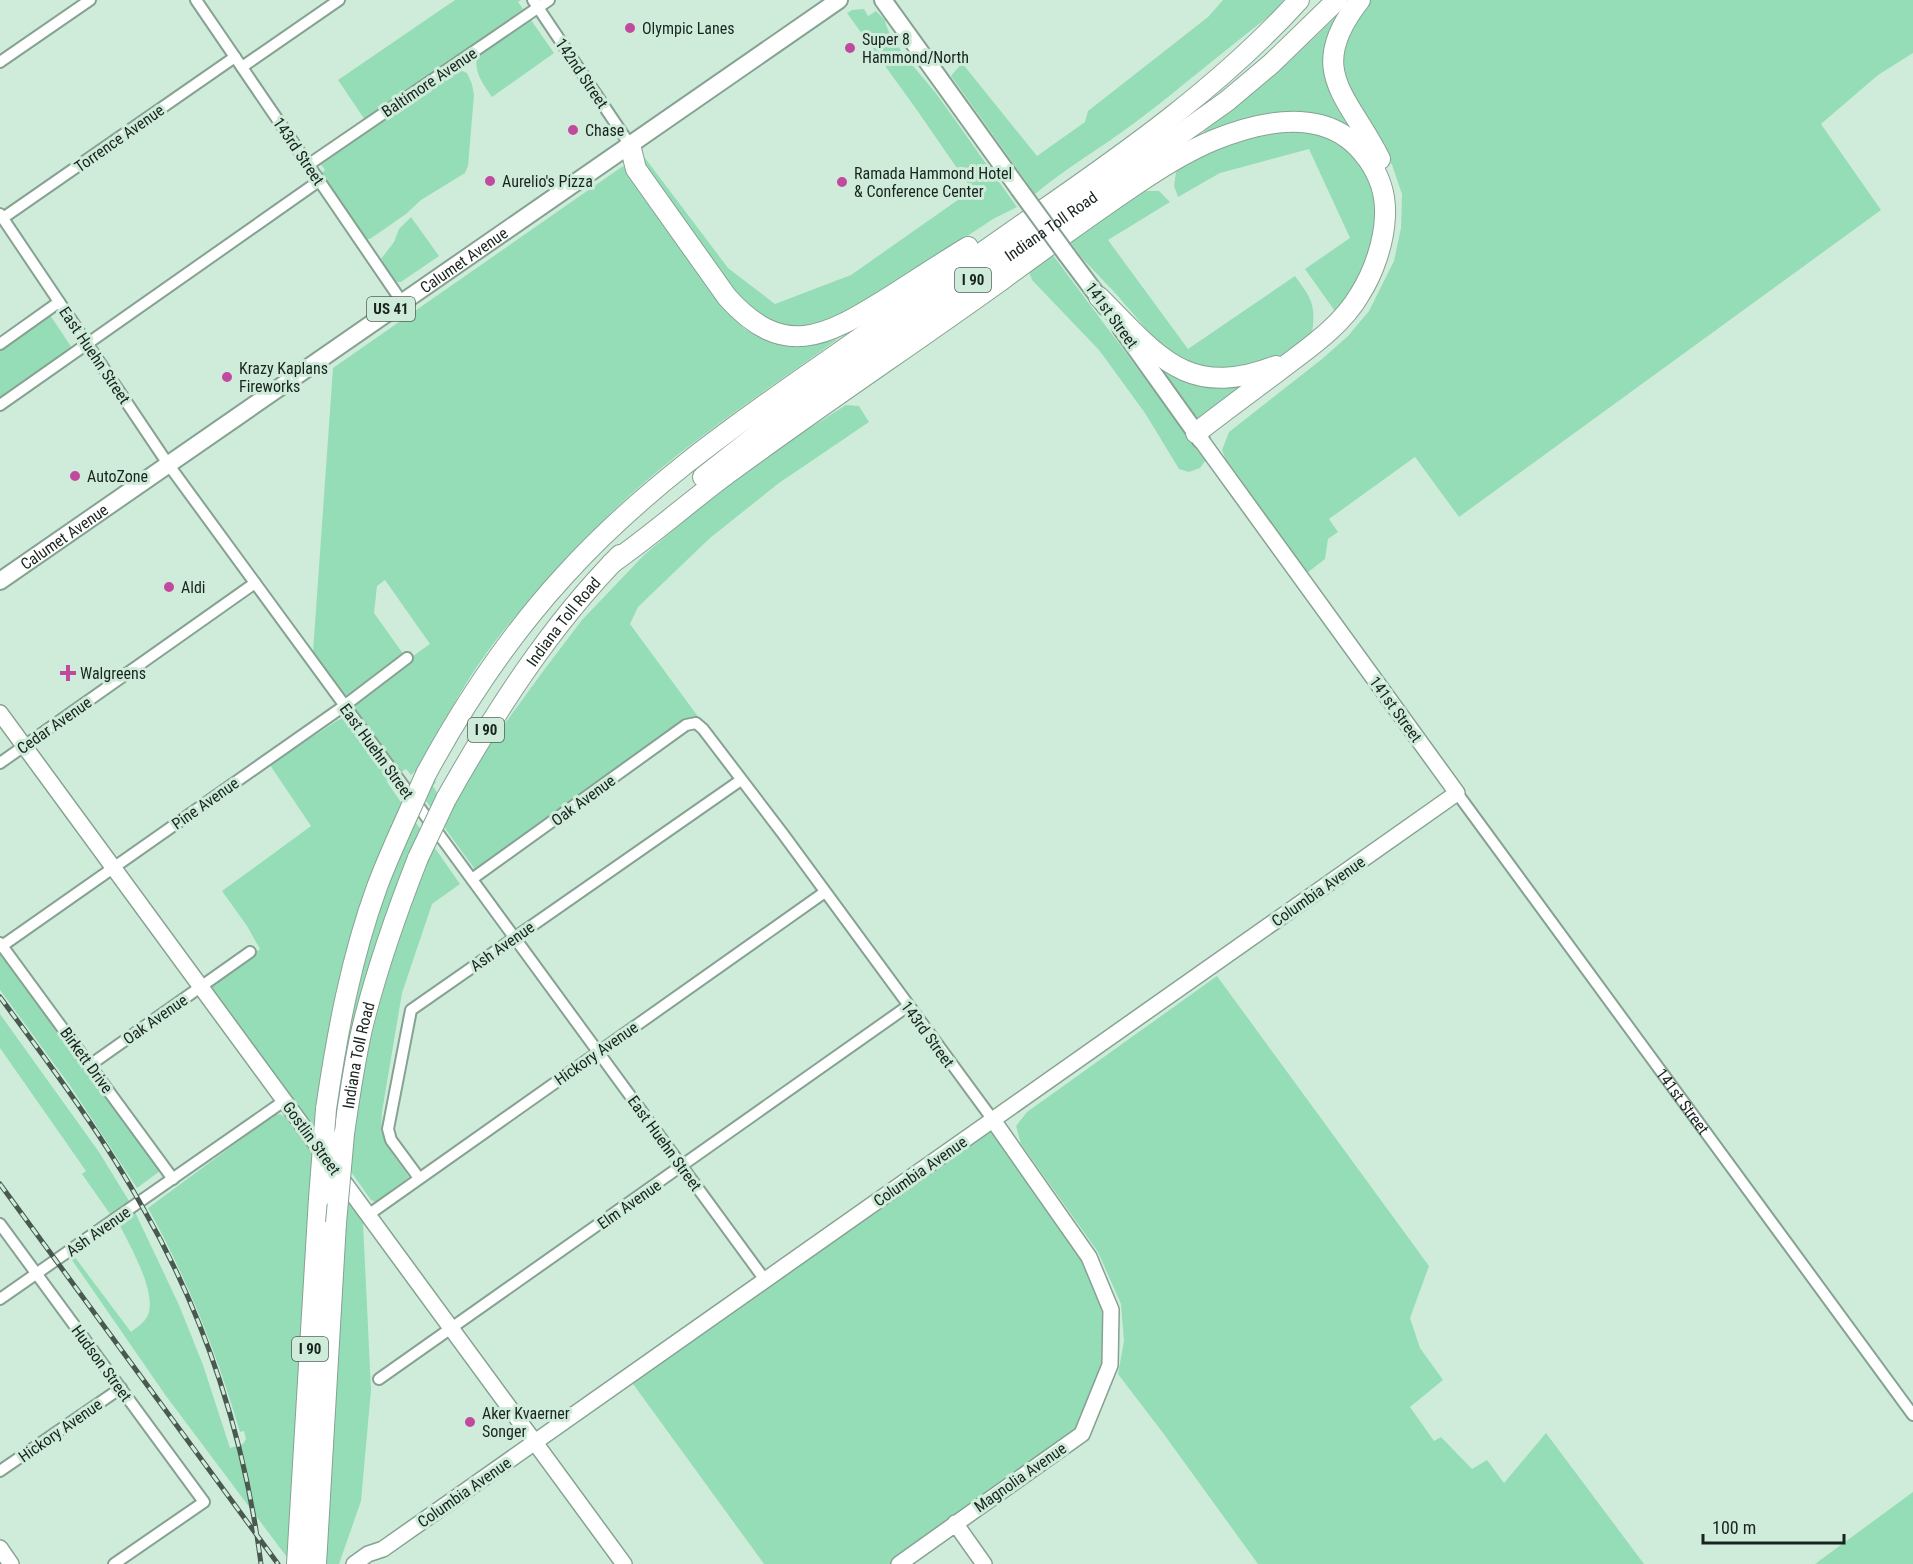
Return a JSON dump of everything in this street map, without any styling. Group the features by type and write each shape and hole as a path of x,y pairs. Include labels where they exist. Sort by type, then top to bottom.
{"highway":[{"name":"Indiana Toll Road","path":"297,1564 326,1109 341,1019 377,887 426,774 473,693 506,645 565,574 630,509 710,444 1144,137 1210,85 1299,0"},
{"name":"Indiana Toll Road","path":"316,1564 336,1223 344,1134 362,1031 378,969 398,908 418,858 446,799 500,708 530,664 586,591 649,525 684,493 809,394 1098,193 1227,100 1271,64 1337,0"},
{"path":"1199,436 1330,346 1351,324 1372,296 1384,271 1394,236 1396,207 1389,178 1376,152 1345,103 1336,84 1332,59 1337,37 1345,19 1360,0"},
{"path":"612,563 651,535 726,474 1109,202 1189,151 1245,129 1272,123 1299,121 1337,131 1366,155 1383,194 1385,216 1374,268 1360,295 1341,320 1315,344 1199,436"},
{"path":"630,145 636,169 727,297 742,314 755,324 792,336 810,335 846,324 1012,220 1060,198"},
{"path":"1099,297 1149,347 1167,361 1187,373 1209,378 1233,378 1259,373 1315,344"}],"main road":[{"name":"Calumet Avenue","path":"0,581 839,0"},
{"name":"141st Street","path":"884,0 1199,436"}],"street":[{"path":"0,62 90,0"},
{"name":"143rd Street","path":"196,0 402,302"},
{"path":"242,67 339,0"},
{"name":"Baltimore Avenue","path":"308,165 535,4 549,0"},
{"name":"142nd Street","path":"535,4 630,145"},
{"name":"Torrence Avenue","path":"2,219 235,57"},
{"path":"0,405 319,181"},
{"name":"East Huehn Street","path":"2,219 168,464 765,1280"},
{"path":"0,344 59,302"},
{"name":"141st Street","path":"1199,436 1457,793 1913,1415"},
{"name":"Cedar Avenue","path":"0,763 255,583"},
{"name":"Pine Avenue","path":"1,945 344,706 407,658"},
{"name":"Gostlin Street","path":"0,712 624,1564"},
{"name":"143rd Street","path":"696,723 703,729 825,891 993,1120 1089,1257 1111,1310 1110,1365"},
{"name":"Oak Avenue","path":"472,879 686,725 696,723"},
{"name":"Ash Avenue","path":"419,1178 391,1140 388,1129 411,1010 741,780"},
{"name":"Columbia Avenue","path":"354,1564 368,1554 383,1549 1457,793"},
{"name":"Hickory Avenue","path":"368,1215 825,891"},
{"name":"Birkett Drive","path":"1,945 172,1179"},
{"name":"Oak Avenue","path":"90,1065 250,952"},
{"name":"Elm Avenue","path":"379,1379 908,1006"},
{"name":"Ash Avenue","path":"0,1299 284,1101"},
{"name":"Hudson Street","path":"0,1224 204,1502 114,1564"},
{"name":"Magnolia Avenue","path":"899,1564 1082,1434 1110,1365"},
{"name":"Hickory Avenue","path":"0,1471 121,1388"},
{"path":"955,1523 984,1564"},
{"path":"0,1548 11,1564"},
{"name":"Columbia Avenue","path":"374,1564 383,1549"}],"green space":[{"path":"455,0 521,0 518,2 523,9 365,120 338,80"},
{"path":"1223,0 1284,0 1271,15 1150,111 1035,194 951,76 962,63 1037,156 1085,122 1088,111 1208,17"},
{"path":"1370,0 1913,0 1913,53 1878,75 1821,124 1881,210 1459,517 1415,457 1329,519 1338,532 1328,539 1325,559 1307,573 1225,458 1222,450 1229,432 1348,336 1369,311 1394,261 1401,228 1402,194 1392,165 1353,101 1340,64 1348,28"},
{"path":"864,9 868,16 876,11 885,20 898,46 935,92 1017,207 993,219 889,288 833,321 808,327 785,327 764,319 745,305 645,169 645,158 728,268 775,304 851,275 972,190 847,13"},
{"path":"1342,11 1337,23 1348,123 1343,127 1208,136 1204,131 1288,63"},
{"path":"528,19 554,53 492,97 477,71 478,53"},
{"path":"455,68 467,73 474,95 468,166 465,173 421,200 406,214 370,239 365,239 320,174 325,170 320,163"},
{"path":"1293,129 1325,136 1346,149 1360,162 1375,196 1376,235 1372,254 1358,283 1337,314 1305,269 1350,238 1309,149 1220,173 1178,197 1174,186 1176,172 1196,157 1251,135"},
{"path":"623,166 726,312 745,329 765,339 788,345 809,346 838,339 680,453 594,529 536,591 491,646 467,682 418,768 411,775 406,769 401,772 346,703 430,644 385,580 377,586 374,613 404,655 363,688 344,696 313,652 333,368"},
{"path":"1142,191 1159,191 1170,202 1108,240 1188,349 1295,276 1313,309 1312,334 1281,357 1255,366 1200,370 1174,358 1082,258 1067,237"},
{"path":"411,217 439,256 401,282 397,282 382,264 381,259 394,242 399,229"},
{"path":"1049,250 1206,460 1200,468 1189,472 1179,469 1145,413 1099,350 1032,280 1029,272 1031,265"},
{"path":"50,315 72,348 0,398 0,350"},
{"path":"1156,361 1254,381 1201,420 1193,417"},
{"path":"846,405 859,406 869,422 779,483 710,538 638,607 630,624 702,722 696,723 479,875 442,824 487,748 582,620 644,555 747,468"},
{"path":"344,718 370,746 389,779 387,782 403,805 364,901 345,957 329,1030 316,1130 209,988 260,949 222,891 311,826 270,765"},
{"path":"432,779 436,782 433,786 439,796 432,809 423,797"},
{"path":"413,819 422,831 334,1155 330,1149 352,1004 375,919"},
{"path":"432,844 460,884 432,904 402,993 382,1112 381,1131 389,1149 409,1177 375,1202 371,1200 349,1169 358,1101 372,1032 387,978"},
{"path":"0,952 160,1171 137,1188 71,1087 0,990"},
{"path":"1217,976 1429,1266 1410,1318 1420,1348 1443,1380 1410,1407 1434,1441 1441,1437 1472,1469 1487,1460 1504,1483 1546,1433 1644,1564 1258,1564 1118,1374 1124,1341 1121,1304 1098,1252 1021,1144 1016,1126 1027,1112"},
{"path":"0,1014 99,1152 129,1201 110,1214 82,1174 86,1171 0,1048"},
{"path":"280,1114 285,1117 363,1222 371,1390 361,1501 339,1564 292,1564 166,1396 72,1260 74,1256 131,1332 145,1320 149,1311 150,1299 142,1272 119,1224 135,1212 179,1305 203,1365 230,1448 243,1444 246,1439 244,1431 240,1432 222,1374 200,1318 176,1262 148,1208 274,1115"},
{"path":"993,1120 1042,1189 1111,1310 1110,1365 1082,1434 899,1564 764,1564 628,1377"},
{"path":"1913,1492 1913,1564 1815,1564"}],"railway":[{"path":"0,997 75,1100 110,1153 166,1250 186,1292 220,1380 233,1426 245,1471 261,1564"},
{"path":"0,1184 278,1564"}],"place":[{"name":"Olympic Lanes","path":"630,28"},
{"name":"Super 8 Hammond/North","path":"850,48"},
{"name":"Chase","path":"573,130"},
{"name":"Aurelio's Pizza","path":"490,181"},
{"name":"Ramada Hammond Hotel & Conference Center","path":"842,182"},
{"name":"Krazy Kaplans Fireworks","path":"227,377"},
{"name":"AutoZone","path":"75,476"},
{"name":"Aldi","path":"169,587"},
{"name":"Walgreens","path":"68,673"},
{"name":"Aker Kvaerner Songer","path":"470,1422"}]}
